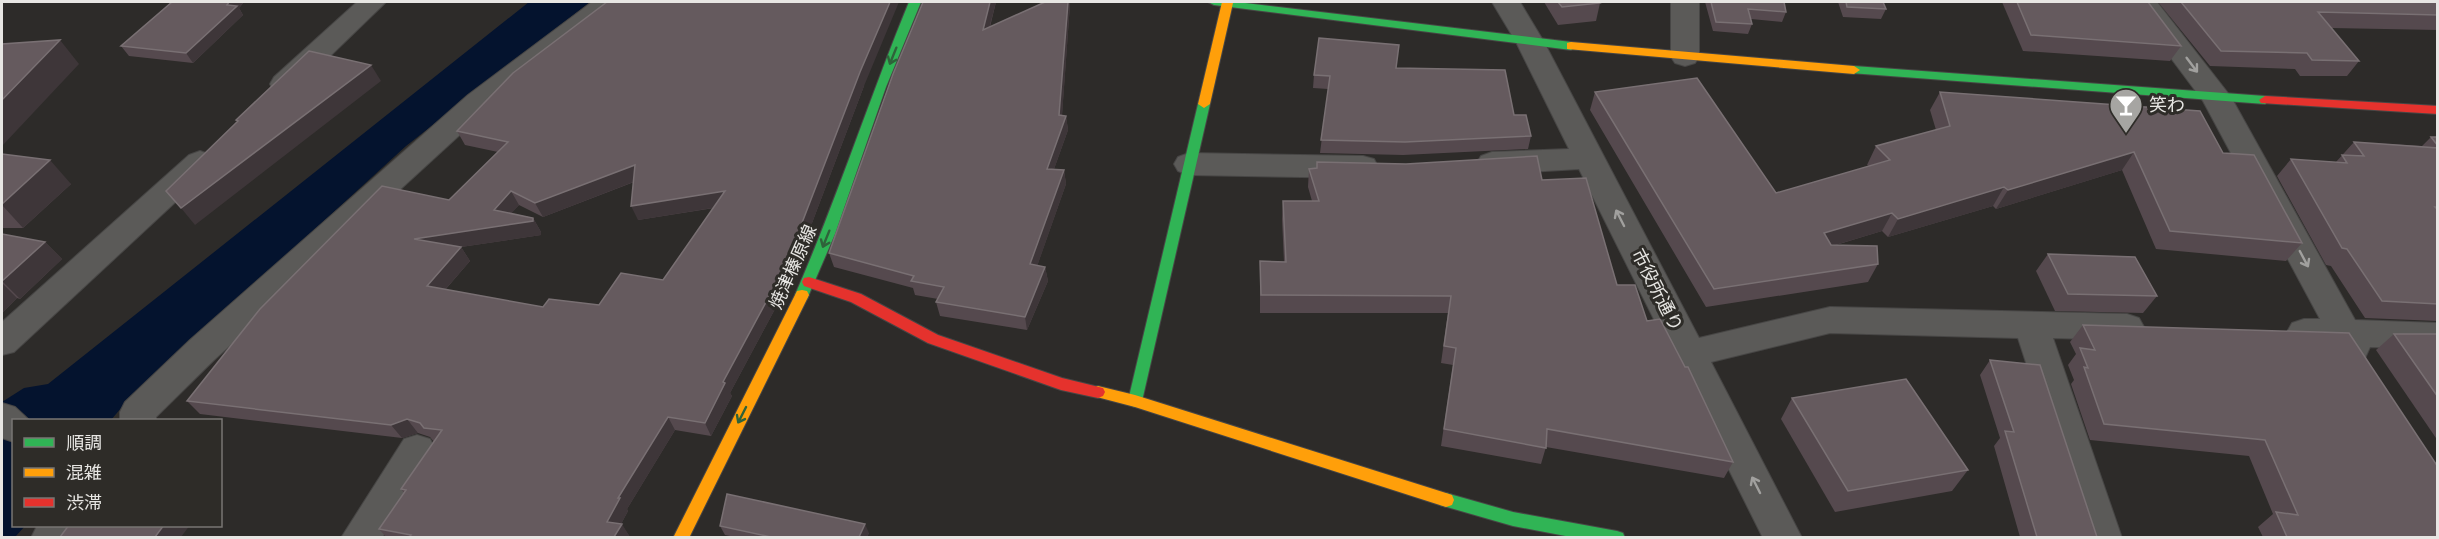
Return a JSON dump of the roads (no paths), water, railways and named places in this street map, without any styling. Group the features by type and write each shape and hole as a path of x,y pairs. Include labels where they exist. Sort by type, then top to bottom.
{"street":[{"path":"267,100 372,2"},
{"path":"138,419 138,412 202,350 478,102 609,2"},
{"name":"焼津榛原線","path":"681,537 809,282 915,2"},
{"path":"1135,401 1223,2 1530,42 1685,57 2216,97 2438,110"},
{"name":"市役所通り","path":"1506,2 1530,42 1783,537"},
{"path":"1685,2 1685,57"},
{"path":"2143,2 2216,97 2344,333 2369,372"},
{"path":"2,342 223,141"},
{"path":"1461,165 1589,158"},
{"path":"1189,164 1391,168"},
{"path":"809,282 856,298 933,339 1060,384 1135,401 1405,488 1513,519 1617,537"},
{"path":"1690,354 1830,320 2158,328"},
{"path":"2031,324 2103,537"},
{"path":"2274,331 2438,336"},
{"path":"360,537 417,450"}],"water":[{"path":"529,2 590,2 406,146 127,401 112,419 12,419 12,527 24,527 15,537 2,538 2,402 24,388 48,384"}],"place":[{"name":"笑わ","path":"2126,134"}]}
